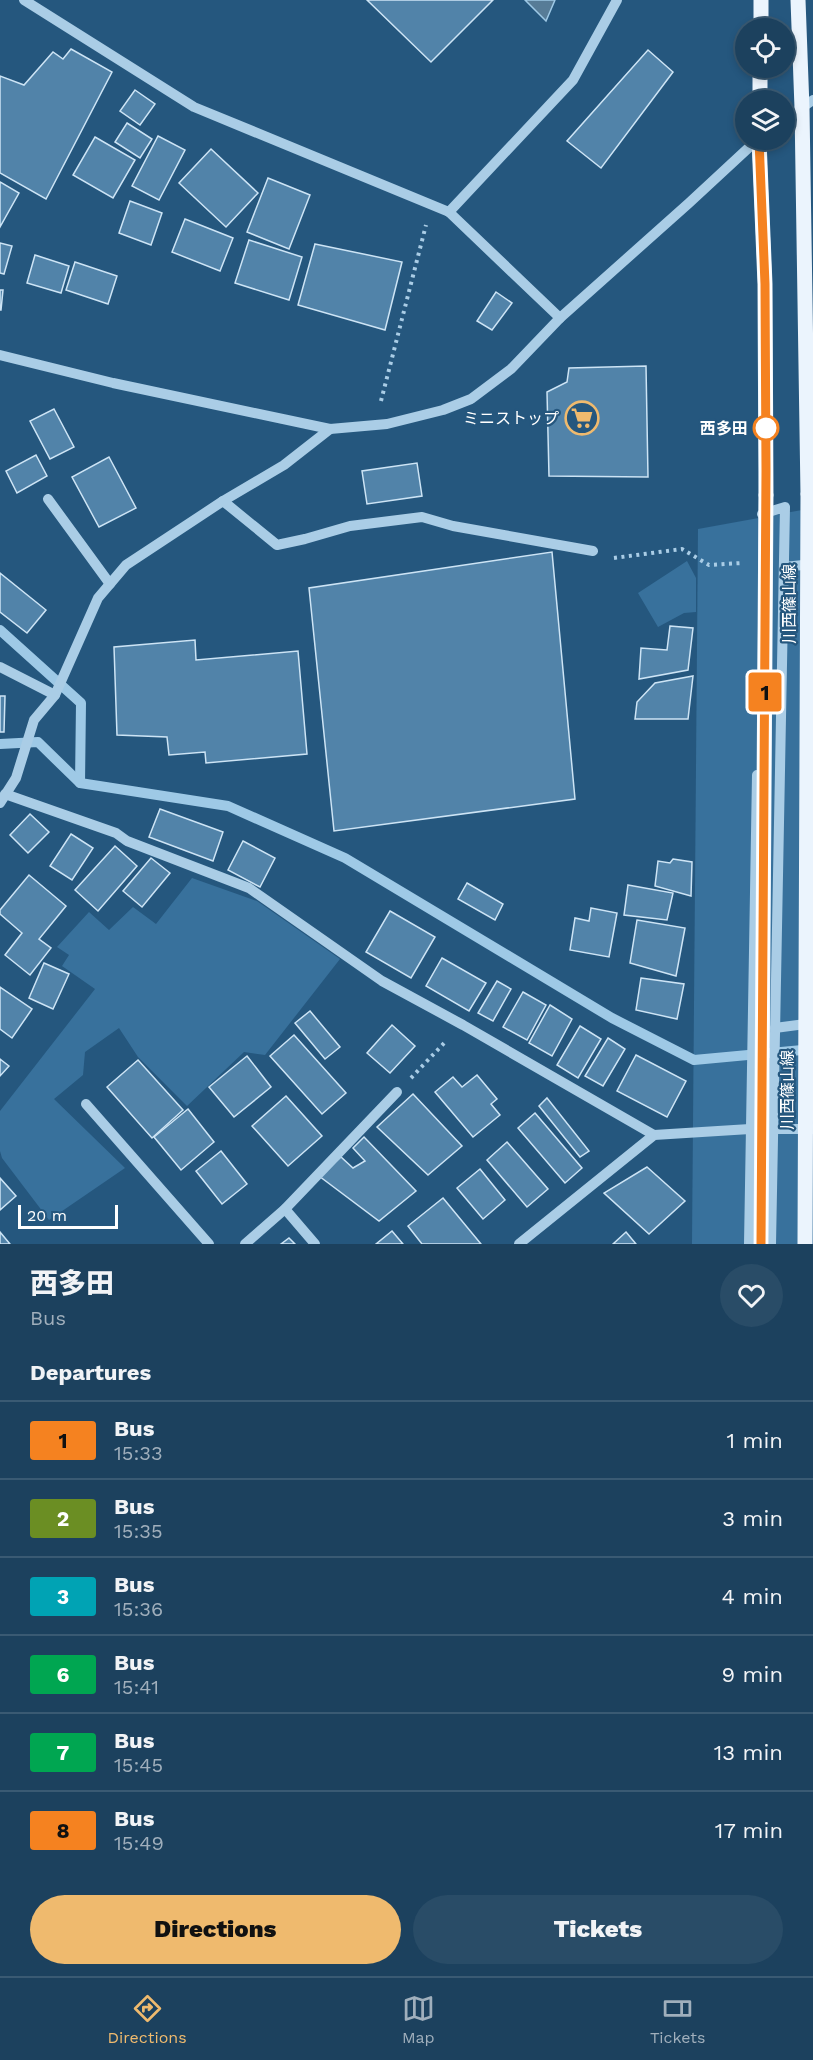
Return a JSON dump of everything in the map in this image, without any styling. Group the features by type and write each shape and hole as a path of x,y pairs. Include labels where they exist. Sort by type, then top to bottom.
{"main road":[{"path":"761,0 761,18"},
{"name":"川西篠山線","path":"798,0 807,104 805,1244"},
{"name":"川西篠山線","path":"758,150 765,284 766,495 761,1244"}],"street":[{"path":"24,0 194,107 449,212 560,318"},
{"path":"449,212 573,80 617,0"},
{"path":"0,355 113,383 330,429 387,424 443,410 471,399 512,369 560,318 747,150"},
{"path":"330,429 284,465 223,501 126,565 98,597 55,694 34,720 16,778 2,799 116,833 128,841 249,888 382,981 654,1135 750,1130"},
{"path":"48,499 110,584"},
{"path":"223,501 276,545 350,526 422,517 453,526 593,551"},
{"path":"749,1244 762,513 785,507 771,1244"},
{"path":"784,567 813,564"},
{"path":"0,668 55,694"},
{"path":"775,1028 813,1023"},
{"path":"245,1244 285,1209 396,1092"},
{"path":"86,1104 209,1244"},
{"path":"772,1129 813,1129"},
{"path":"519,1244 654,1135"},
{"path":"285,1209 315,1244"}],"path":[{"path":"380,404 431,204"},
{"path":"593,551 602,560 682,549 709,565 761,562"},
{"path":"396,1092 463,1025"}],"shaded area":[{"path":"525,0 555,0 546,21"},
{"path":"813,508 813,1244 692,1244 698,529"},
{"path":"687,561 696,578 696,612 684,613 658,627 638,593"},
{"path":"192,878 257,901 340,959 265,1055 244,1052 187,1106 138,1057 119,1028 85,1052 83,1075 54,1099 125,1168 49,1220 2,1158 0,1111 95,989 62,966 69,955 57,947 89,912 109,930 133,907 156,924"}],"building":[{"path":"367,0 493,0 431,62"},
{"path":"71,49 112,72 46,199 0,173 0,76 24,85 53,52 63,59"},
{"path":"648,50 673,72 601,168 567,141"},
{"path":"135,90 155,104 140,125 120,111"},
{"path":"127,123 152,139 140,158 115,142"},
{"path":"158,136 185,150 159,200 132,186"},
{"path":"95,137 135,160 113,198 73,175"},
{"path":"211,149 258,193 226,227 179,183"},
{"path":"268,178 310,195 289,249 247,232"},
{"path":"0,182 19,193 0,227"},
{"path":"130,201 162,213 151,245 119,233"},
{"path":"185,219 233,238 220,271 172,252"},
{"path":"249,240 302,257 289,300 235,283"},
{"path":"0,243 12,246 4,274 0,273"},
{"path":"315,244 402,262 385,330 298,305"},
{"path":"35,255 69,266 61,293 27,283"},
{"path":"75,262 117,276 108,304 66,290"},
{"path":"0,290 3,290 1,310 0,310"},
{"path":"496,292 512,303 492,330 477,321"},
{"path":"646,366 648,477 549,476 547,392 567,382 569,368"},
{"path":"54,409 74,447 50,459 30,421"},
{"path":"36,455 47,476 17,493 6,471"},
{"path":"109,457 136,508 99,527 72,477"},
{"path":"417,463 422,496 367,504 362,471"},
{"path":"552,552 575,799 334,831 309,588"},
{"path":"0,573 46,610 27,633 0,612"},
{"path":"670,626 693,628 688,670 639,679 641,648 667,650"},
{"path":"195,640 196,660 298,651 307,754 206,763 205,752 169,755 167,737 117,735 114,647"},
{"path":"693,676 688,719 635,719 637,702 655,683"},
{"path":"0,696 5,696 4,732 0,732"},
{"path":"160,809 223,832 213,861 149,837"},
{"path":"30,814 49,832 28,853 10,835"},
{"path":"71,834 93,848 72,880 50,866"},
{"path":"243,841 275,858 260,887 228,870"},
{"path":"115,846 137,866 98,911 75,890"},
{"path":"151,858 170,873 142,907 123,891"},
{"path":"673,859 692,862 691,896 655,886 658,861 670,863"},
{"path":"29,875 66,906 39,939 51,948 30,975 5,955 22,933 0,914 0,910"},
{"path":"467,883 503,904 495,920 458,899"},
{"path":"628,885 673,893 667,920 624,915"},
{"path":"591,908 617,913 609,957 570,950 575,918 589,921"},
{"path":"390,911 435,937 411,978 366,952"},
{"path":"637,920 685,928 676,976 630,963"},
{"path":"442,958 486,983 469,1011 426,986"},
{"path":"44,963 69,974 53,1009 29,998"},
{"path":"641,978 684,984 677,1019 636,1010"},
{"path":"497,981 511,989 493,1021 478,1013"},
{"path":"0,987 32,1009 12,1038 0,1029"},
{"path":"523,992 546,1005 527,1040 503,1027"},
{"path":"550,1005 572,1019 552,1056 529,1043"},
{"path":"310,1011 340,1047 325,1059 295,1023"},
{"path":"392,1025 415,1046 390,1073 367,1053"},
{"path":"580,1026 601,1039 578,1078 557,1065"},
{"path":"294,1035 346,1093 322,1114 270,1056"},
{"path":"608,1038 625,1049 603,1086 585,1076"},
{"path":"636,1055 686,1081 667,1117 617,1091"},
{"path":"247,1056 271,1087 234,1117 209,1087"},
{"path":"0,1059 9,1066 0,1076"},
{"path":"138,1060 183,1110 152,1138 107,1087"},
{"path":"477,1075 497,1099 491,1104 500,1115 473,1137 435,1092 453,1077 462,1087"},
{"path":"413,1094 462,1146 428,1175 377,1127"},
{"path":"286,1096 322,1136 288,1166 252,1126"},
{"path":"547,1098 589,1151 580,1157 539,1106"},
{"path":"188,1109 214,1142 181,1170 154,1137"},
{"path":"535,1113 582,1168 565,1183 518,1128"},
{"path":"364,1137 416,1191 379,1221 319,1176 341,1157 353,1168 365,1161 353,1148"},
{"path":"507,1142 548,1189 527,1207 487,1160"},
{"path":"221,1151 247,1184 222,1204 196,1171"},
{"path":"647,1167 685,1201 649,1234 604,1193"},
{"path":"480,1169 505,1200 483,1219 457,1188"},
{"path":"0,1178 16,1196 0,1210"},
{"path":"443,1198 481,1244 422,1244 408,1226"},
{"path":"392,1231 403,1244 376,1244"},
{"path":"0,1232 10,1244 0,1244"},
{"path":"626,1232 636,1244 613,1244"},
{"path":"289,1238 295,1244 281,1244"}],"waterway":[{"path":"0,630 81,703 80,783"},
{"path":"0,744 38,742 80,783 228,806 345,858 612,1018 694,1060 813,1049"}],"bus line":[{"name":"1","path":"759,150 765,284 766,471 761,1244"}],"place":[{"name":"ミニストップ","path":"582,418"},
{"name":"西多田","path":"766,428"}]}
